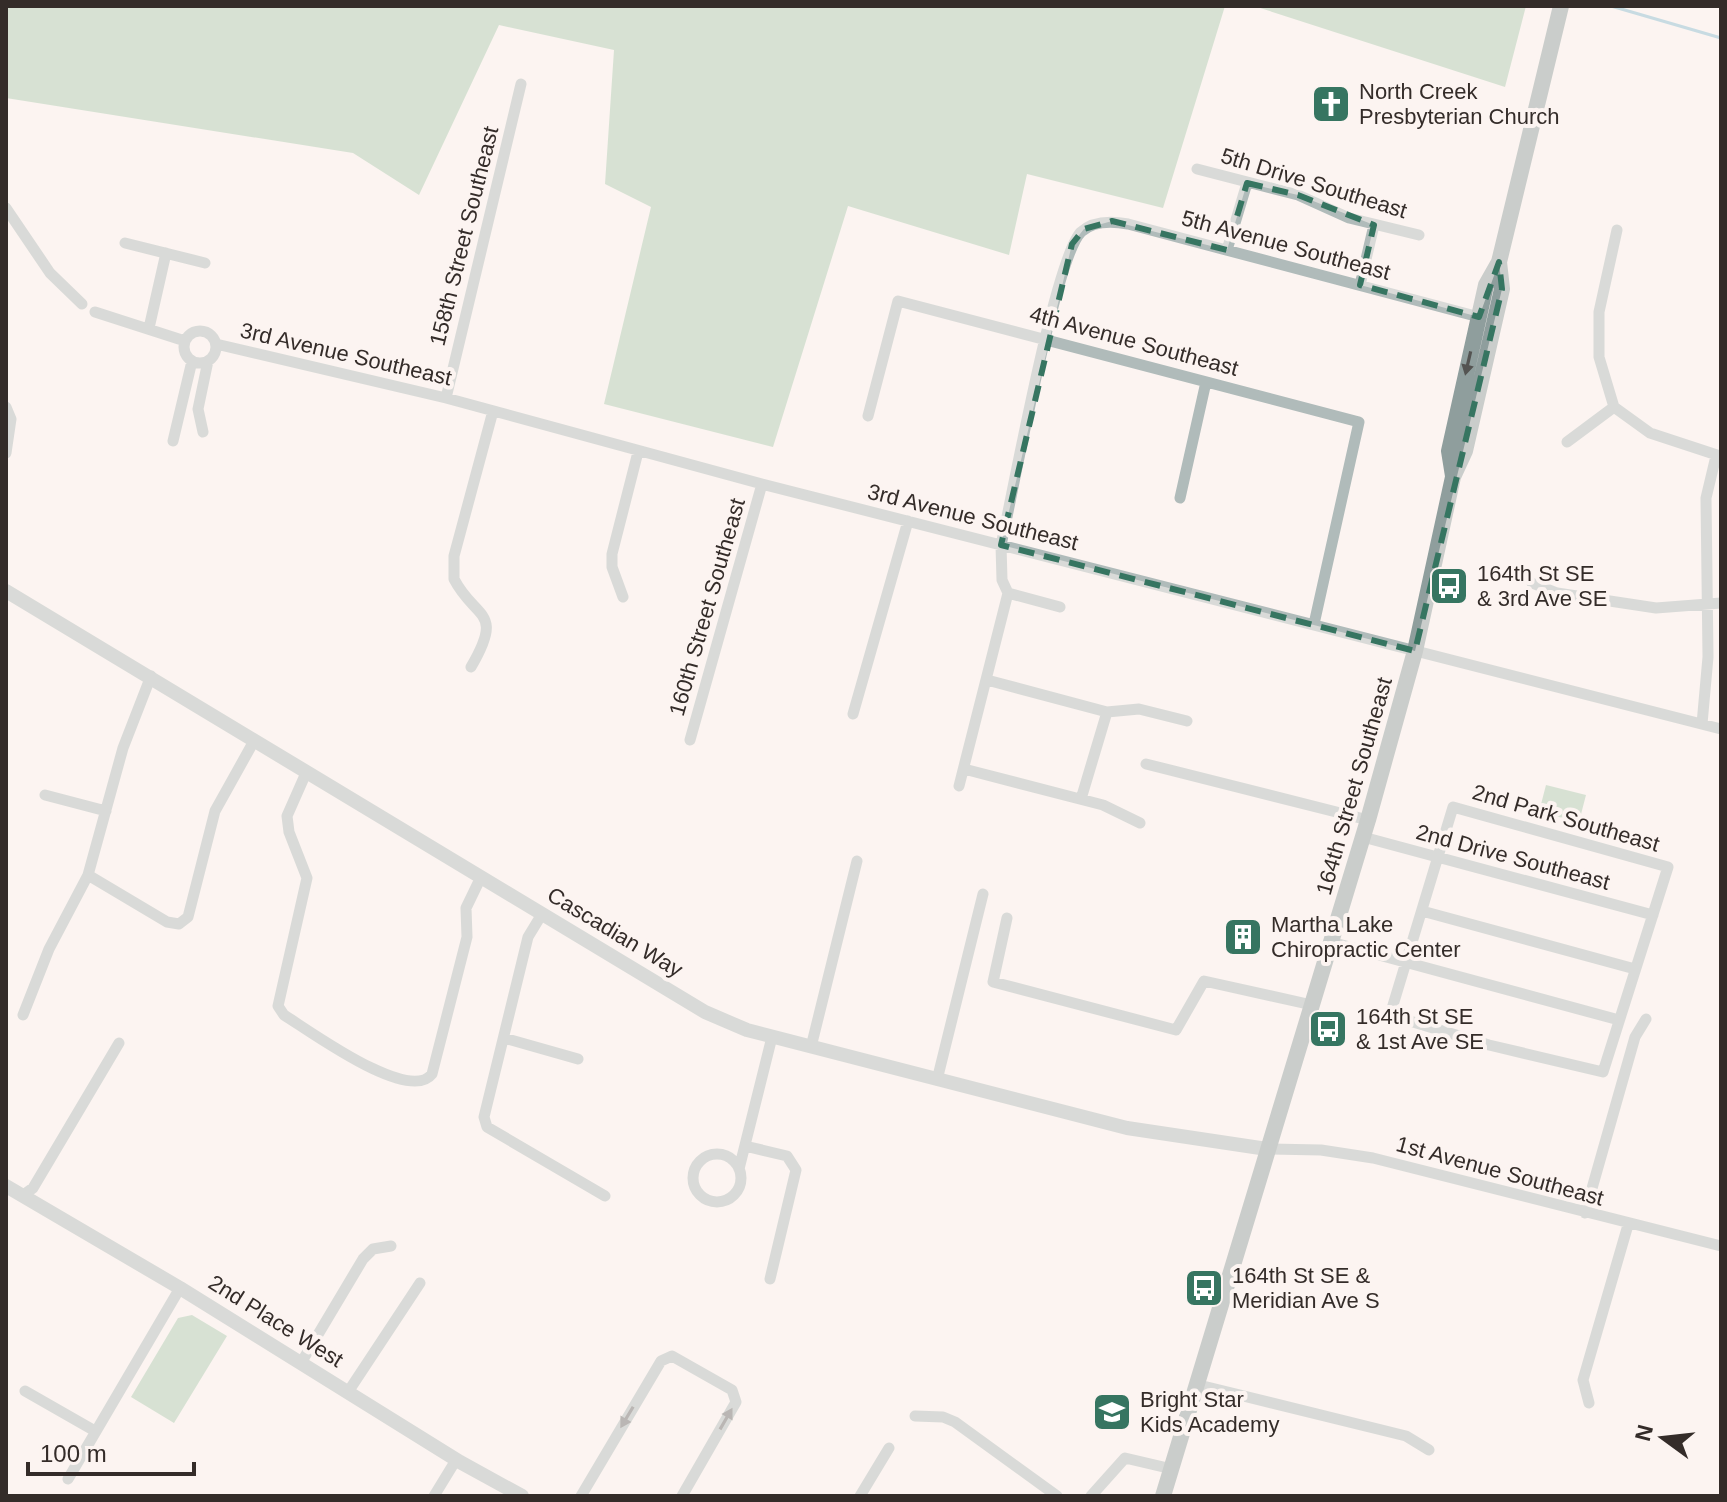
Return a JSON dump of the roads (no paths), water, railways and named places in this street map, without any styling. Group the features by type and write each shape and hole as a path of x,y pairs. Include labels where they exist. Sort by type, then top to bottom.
{"main road":[{"name":"164th Street Southeast","path":"1453,477 1449,451 1486,285 1499,262 1561,6"},
{"name":"164th Street Southeast","path":"1163,1496 1363,837 1415,651 1453,477 1465,451 1502,289 1499,262"}],"street":[{"name":"158th Street Southeast","path":"446,398 521,84"},
{"name":"5th Drive Southeast","path":"1197,169 1298,195 1349,218 1419,235"},
{"path":"1227,250 1247,183"},
{"path":"6,208 50,273 82,304"},
{"name":"5th Avenue Southeast","path":"1047,338 1072,244 1084,229 1112,221 1479,317"},
{"path":"1360,285 1374,225"},
{"path":"1617,230 1599,312 1599,357 1614,407 1650,433 1719,456 1706,498 1708,657 1702,724"},
{"path":"125,243 205,263"},
{"path":"149,328 166,253"},
{"name":"4th Avenue Southeast","path":"868,416 898,301 1359,422 1314,624"},
{"path":"95,312 185,341"},
{"path":"192,361 185,352 185,341 192,333 202,331 211,335 216,344 215,354 208,361 198,409 203,432"},
{"path":"959,786 1008,593 1002,580 1001,545 1047,338"},
{"name":"3rd Avenue Southeast","path":"216,344 446,398 638,452 1721,729"},
{"path":"192,361 208,361"},
{"path":"173,441 192,361"},
{"path":"1180,498 1206,382"},
{"path":"6,407 11,419 6,453"},
{"path":"1567,442 1614,407"},
{"path":"471,667 481,651 486,621 483,611 454,579 454,556 493,411"},
{"path":"623,597 612,567 612,554 638,452"},
{"name":"160th Street Southeast","path":"690,740 762,484"},
{"path":"853,714 908,521"},
{"path":"1532,583 1569,595 1656,608 1721,603"},
{"name":"Cascadian Way","path":"6,591 705,1012 772,1037 1127,1128 1267,1149"},
{"path":"1008,593 1060,607"},
{"path":"23,1015 49,949 88,875 123,748 151,676"},
{"path":"987,680 1107,712 1139,709 1187,721"},
{"path":"1081,799 1107,712"},
{"path":"88,875 167,922 179,924 188,917 215,811 254,741"},
{"path":"1146,764 1368,820"},
{"path":"964,769 1081,799 1140,823"},
{"path":"306,773 287,816 289,832 307,878 278,1006 284,1015 382,1074 415,1084 425,1081 434,1070 467,937 466,908 481,877"},
{"path":"45,795 106,811"},
{"name":"2nd Park Southeast","path":"1437,859 1453,807 1668,867 1653,915"},
{"name":"2nd Drive Southeast","path":"1363,837 1653,915"},
{"path":"1437,859 1390,1015 1489,1045 1603,1072 1653,915"},
{"path":"811,1047 857,861"},
{"path":"937,1080 983,894"},
{"path":"1422,911 1635,969"},
{"path":"542,914 528,937 484,1117 487,1127 605,1196"},
{"path":"1007,918 993,982 1176,1030 1204,981 1312,1005"},
{"path":"1331,942 1619,1020"},
{"path":"1585,1213 1635,1037 1646,1019"},
{"path":"739,1169 730,1157 712,1154 696,1164 693,1183 703,1198 722,1202 737,1191 739,1169 772,1037"},
{"path":"504,1038 578,1059"},
{"path":"22,1196 33,1188 119,1043"},
{"path":"745,1146 787,1156 796,1170 770,1279"},
{"name":"1st Avenue Southeast","path":"1267,1149 1321,1150 1373,1158 1628,1225 1721,1246"},
{"name":"2nd Place West","path":"6,1186 180,1288 456,1460 522,1496"},
{"path":"1589,1403 1583,1380 1628,1225"},
{"path":"301,1363 363,1259 373,1249 391,1246"},
{"path":"348,1392 420,1283"},
{"path":"68,1479 180,1288"},
{"path":"581,1496 661,1361 672,1356 732,1390 736,1402 682,1496"},
{"path":"1199,1385 1406,1436 1429,1450"},
{"path":"25,1391 95,1431"},
{"path":"915,1416 955,1422 1057,1496"},
{"path":"860,1496 889,1448"},
{"path":"1091,1496 1125,1458 1172,1469"},
{"path":"434,1496 456,1460"}],"waterway":[{"path":"1611,6 1721,38"}],"place":[{"name":"North Creek Presbyterian Church","path":"1331,104"},
{"name":"164th St SE & 3rd Ave SE","path":"1449,586"},
{"name":"Martha Lake Chiropractic Center","path":"1243,937"},
{"name":"164th St SE & 1st Ave SE","path":"1328,1029"},
{"name":"164th St SE & Meridian Ave S","path":"1204,1288"},
{"name":"Bright Star Kids Academy","path":"1112,1412"}]}
